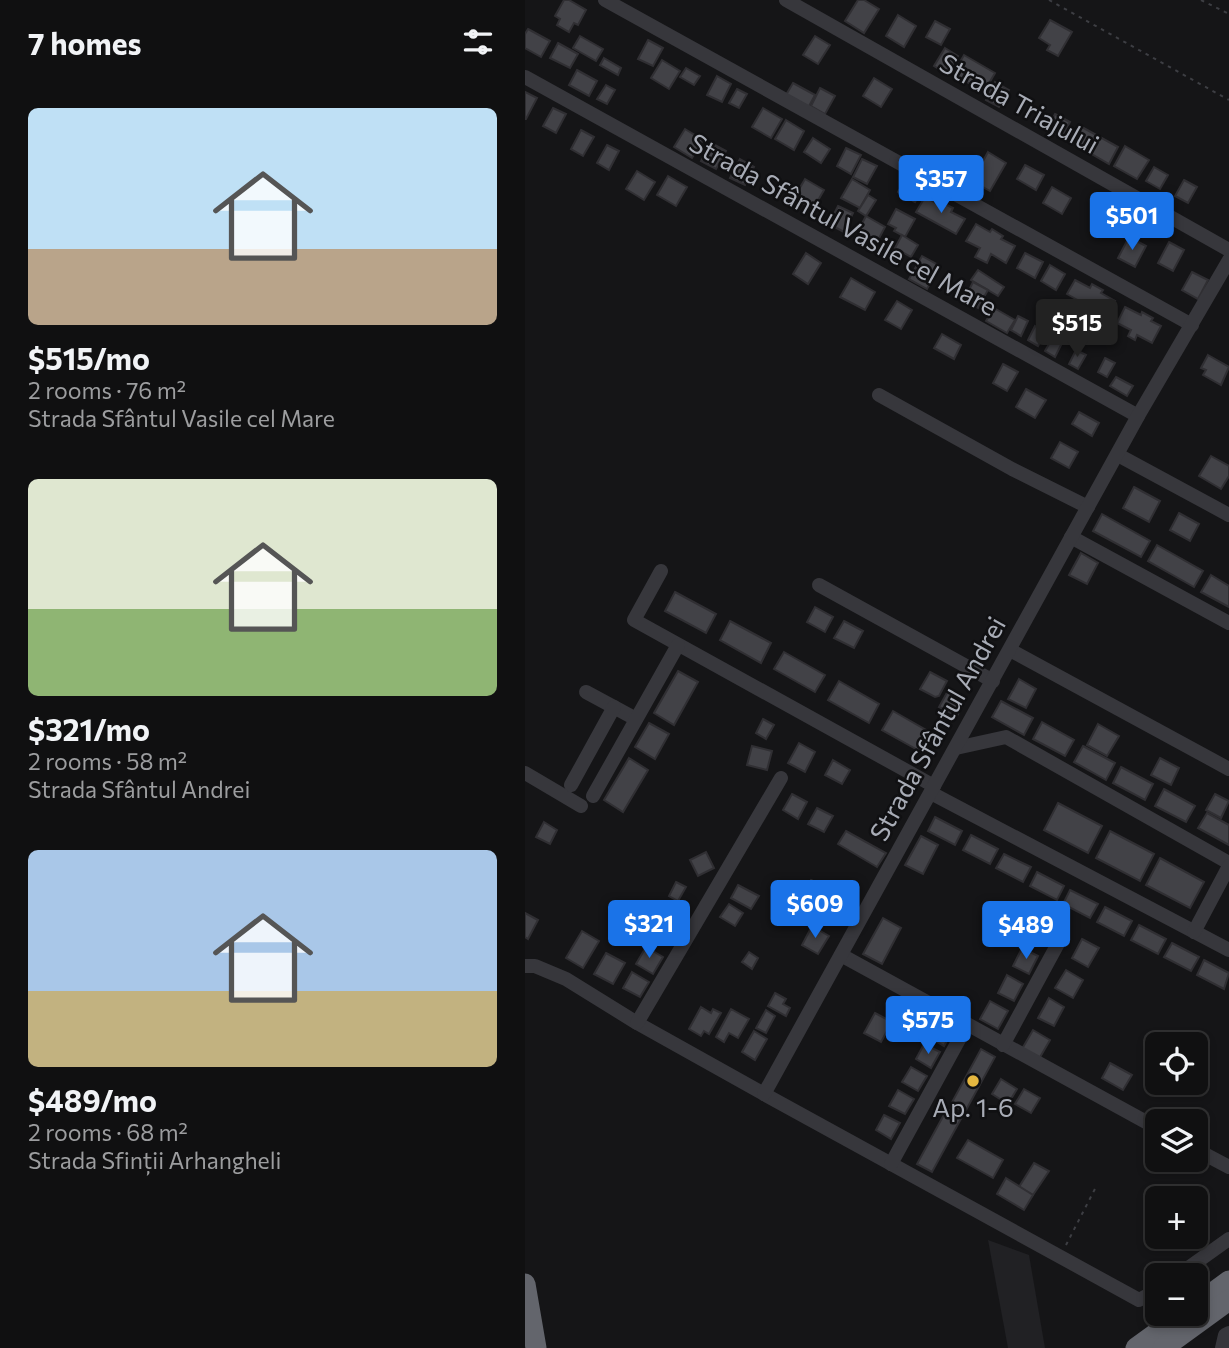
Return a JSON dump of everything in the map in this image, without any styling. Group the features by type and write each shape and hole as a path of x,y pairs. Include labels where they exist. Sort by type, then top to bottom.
{"highway":[{"path":"1208,1296 1229,1281"},
{"path":"525,1284 536,1348"},
{"path":"1163,1348 1229,1300"},
{"path":"1136,1348 1166,1326"}],"street":[{"path":"605,0 1192,324"},
{"name":"Strada Triajului","path":"786,0 1229,250"},
{"name":"Strada Sfântul Vasile cel Mare","path":"525,77 1138,416"},
{"name":"Strada Sfântul Andrei","path":"764,1094 1138,416 1229,260"},
{"path":"879,395 1012,469 1089,507"},
{"path":"1118,455 1229,515"},
{"path":"1071,537 1229,623"},
{"path":"661,571 634,620 932,790 1229,950"},
{"path":"819,585 993,681"},
{"path":"593,796 678,645"},
{"path":"1010,650 1229,769"},
{"path":"586,692 636,719"},
{"path":"571,785 614,707"},
{"path":"956,748 1006,737 1229,864 1194,932"},
{"path":"525,773 581,806"},
{"path":"638,1023 781,778"},
{"path":"1003,1045 1061,938"},
{"path":"841,955 1145,1122"},
{"path":"528,964 566,979 764,1094 1139,1300 1145,1297"},
{"path":"891,1164 967,1025"},
{"path":"1208,1156 1229,1167"},
{"path":"1196,1263 1229,1240"},
{"path":"1222,1348 1229,1333"}],"path":[{"path":"1049,0 1229,100"},
{"path":"1201,0 1229,14"},
{"path":"1060,1255 1097,1185"}],"shaded area":[{"path":"988,1240 1029,1255 1045,1348 1008,1348"}],"building":[{"path":"564,0 586,10 578,25 574,23 569,32 557,25 560,19 555,16"},
{"path":"858,0 864,0 879,9 864,33 845,21"},
{"path":"898,15 916,26 904,47 886,36"},
{"path":"1050,20 1072,32 1058,56 1047,50 1050,45 1039,38"},
{"path":"935,21 950,29 941,45 926,37"},
{"path":"528,29 550,41 541,57 525,48 525,34"},
{"path":"580,36 603,49 596,61 573,48"},
{"path":"815,36 830,45 818,64 803,55"},
{"path":"648,40 663,48 653,66 638,59"},
{"path":"558,43 578,54 570,68 550,58"},
{"path":"945,48 958,56 947,74 934,66"},
{"path":"964,55 995,73 984,92 953,74"},
{"path":"604,58 621,68 618,75 600,65"},
{"path":"662,60 680,71 669,89 651,78"},
{"path":"686,68 700,76 694,85 680,77"},
{"path":"577,70 597,81 589,96 569,85"},
{"path":"717,76 731,84 722,102 707,95"},
{"path":"874,78 892,89 881,107 863,96"},
{"path":"995,82 1009,90 999,107 986,100"},
{"path":"793,83 815,95 808,108 786,95"},
{"path":"606,85 615,90 607,104 597,99"},
{"path":"820,88 835,96 825,114 811,106"},
{"path":"737,89 747,94 739,108 729,103"},
{"path":"525,92 537,98 526,119 525,119"},
{"path":"553,108 566,114 556,133 543,126"},
{"path":"763,108 782,119 771,138 752,127"},
{"path":"1055,114 1070,122 1062,137 1047,129"},
{"path":"786,120 804,131 794,150 775,139"},
{"path":"1080,126 1118,147 1109,164 1071,142"},
{"path":"685,129 703,140 692,158 674,147"},
{"path":"581,130 594,137 583,156 571,149"},
{"path":"813,138 830,149 821,163 804,152"},
{"path":"711,143 726,151 716,169 701,161"},
{"path":"607,145 619,151 609,170 597,163"},
{"path":"1125,146 1149,160 1137,179 1114,166"},
{"path":"846,148 861,155 851,174 837,166"},
{"path":"988,152 1006,163 990,191 972,181"},
{"path":"740,159 754,167 745,185 730,178"},
{"path":"862,159 877,166 867,184 853,177"},
{"path":"1025,165 1044,175 1036,190 1017,179"},
{"path":"1154,167 1168,175 1160,189 1146,181"},
{"path":"637,171 655,182 644,200 626,189"},
{"path":"668,176 687,187 676,206 657,195"},
{"path":"805,179 824,190 813,209 794,198"},
{"path":"852,179 870,190 860,208 841,198"},
{"path":"905,180 922,189 915,202 898,192"},
{"path":"1184,180 1197,187 1188,203 1175,196"},
{"path":"1052,187 1071,198 1062,214 1043,203"},
{"path":"868,195 876,200 866,216 858,211"},
{"path":"925,197 939,205 941,202 953,208 951,212 965,219 956,234 916,212"},
{"path":"838,206 853,213 844,232 829,224"},
{"path":"896,209 915,219 905,237 888,224"},
{"path":"866,216 885,227 877,242 858,231"},
{"path":"976,224 990,232 992,229 1003,236 1001,239 1015,246 1006,263 991,254 987,263 975,257 980,248 966,241"},
{"path":"902,235 918,245 911,257 895,248"},
{"path":"1129,237 1146,246 1135,267 1118,258"},
{"path":"1169,242 1184,250 1173,271 1158,263"},
{"path":"806,253 821,263 808,284 793,274"},
{"path":"1025,253 1043,262 1035,278 1017,268"},
{"path":"922,256 940,266 927,289 909,279"},
{"path":"1050,265 1065,274 1056,290 1041,281"},
{"path":"978,270 1004,287 998,296 971,280"},
{"path":"1192,272 1208,280 1198,299 1182,290"},
{"path":"851,278 875,292 865,310 840,297"},
{"path":"1075,280 1090,288 1092,284 1115,301 1106,317 1092,309 1091,314 1085,311 1082,315 1075,311 1081,302 1067,294"},
{"path":"973,282 988,290 978,308 964,300"},
{"path":"897,301 912,310 901,329 885,320"},
{"path":"1125,307 1141,315 1142,312 1161,326 1152,343 1137,335 1135,340 1128,336 1131,330 1117,323"},
{"path":"994,308 1015,320 1007,333 986,321"},
{"path":"1018,316 1028,321 1021,336 1011,330"},
{"path":"1035,326 1045,332 1038,346 1028,340"},
{"path":"942,334 961,345 954,359 934,348"},
{"path":"1053,337 1062,343 1055,357 1045,351"},
{"path":"1076,350 1086,355 1078,369 1069,364"},
{"path":"1208,355 1229,367 1221,385 1203,375 1206,370 1201,368"},
{"path":"1105,358 1115,363 1107,377 1098,372"},
{"path":"1003,364 1018,372 1007,391 993,383"},
{"path":"1116,377 1133,386 1127,396 1110,386"},
{"path":"1026,389 1046,400 1035,418 1016,407"},
{"path":"1079,412 1099,423 1092,436 1072,424"},
{"path":"1060,442 1078,452 1069,468 1051,458"},
{"path":"1211,456 1229,466 1229,476 1221,489 1199,476"},
{"path":"1134,487 1160,501 1149,522 1123,508"},
{"path":"1179,513 1199,524 1190,541 1170,530"},
{"path":"1102,514 1150,541 1141,557 1093,531"},
{"path":"1157,545 1203,571 1194,587 1148,561"},
{"path":"1081,553 1098,563 1087,584 1069,575"},
{"path":"1211,575 1229,586 1229,607 1201,592"},
{"path":"675,592 716,614 706,633 665,611"},
{"path":"815,607 833,617 825,632 807,622"},
{"path":"730,621 771,643 761,663 720,640"},
{"path":"844,621 863,631 854,648 834,638"},
{"path":"784,652 825,675 815,692 774,669"},
{"path":"678,671 698,682 674,725 654,713"},
{"path":"930,672 947,681 939,696 935,697 920,689"},
{"path":"1019,679 1036,689 1026,708 1008,699"},
{"path":"839,681 879,704 869,723 828,700"},
{"path":"949,689 966,698 957,716 939,707"},
{"path":"1001,701 1033,718 1024,735 992,717"},
{"path":"893,711 933,734 923,753 882,730"},
{"path":"763,719 774,725 766,739 756,733"},
{"path":"1042,722 1074,740 1065,756 1033,739"},
{"path":"649,723 669,734 655,759 635,747"},
{"path":"1098,724 1119,736 1107,756 1087,745"},
{"path":"799,743 815,752 805,772 788,763"},
{"path":"752,746 772,751 767,770 747,765"},
{"path":"1083,746 1115,763 1106,780 1074,762"},
{"path":"629,758 648,770 623,812 604,800"},
{"path":"1160,758 1179,768 1171,785 1151,775"},
{"path":"833,760 850,770 842,784 825,775"},
{"path":"1121,767 1153,784 1145,800 1113,783"},
{"path":"1164,789 1195,806 1186,822 1155,806"},
{"path":"792,794 807,802 798,819 783,810"},
{"path":"1215,794 1229,801 1221,818 1206,810"},
{"path":"1058,803 1102,826 1088,853 1044,830"},
{"path":"817,808 833,816 824,832 808,824"},
{"path":"1207,813 1229,825 1229,845 1198,828"},
{"path":"935,817 962,831 955,845 928,831"},
{"path":"544,822 557,830 550,844 536,837"},
{"path":"846,831 886,853 877,867 838,844"},
{"path":"1110,831 1154,854 1140,881 1096,858"},
{"path":"971,835 998,849 990,864 963,850"},
{"path":"921,836 938,845 923,874 905,865"},
{"path":"706,852 714,868 698,876 690,860"},
{"path":"1004,854 1031,867 1023,882 996,868"},
{"path":"1160,858 1204,882 1190,908 1146,885"},
{"path":"1037,872 1064,886 1057,900 1030,886"},
{"path":"811,880 826,888 816,907 800,899"},
{"path":"676,882 686,887 678,901 669,896"},
{"path":"738,885 759,896 751,909 731,898"},
{"path":"1070,890 1098,904 1090,918 1063,904"},
{"path":"669,903 680,909 668,929 657,923"},
{"path":"729,904 743,913 735,926 720,917"},
{"path":"1105,907 1132,921 1124,936 1097,922"},
{"path":"525,913 538,920 528,939 525,937"},
{"path":"883,918 901,928 882,964 863,954"},
{"path":"1040,918 1056,927 1046,944 1030,936"},
{"path":"1139,925 1166,939 1158,954 1131,940"},
{"path":"812,926 829,936 818,954 802,945"},
{"path":"582,931 599,941 583,968 566,958"},
{"path":"1082,939 1099,948 1088,967 1072,958"},
{"path":"1172,943 1199,957 1191,971 1164,957"},
{"path":"646,947 663,957 653,974 636,964"},
{"path":"1022,948 1038,956 1029,974 1013,966"},
{"path":"749,952 758,958 752,969 742,962"},
{"path":"606,953 625,963 613,984 594,974"},
{"path":"1204,960 1229,973 1224,989 1197,975"},
{"path":"1066,970 1083,980 1073,998 1055,988"},
{"path":"632,972 649,982 640,997 623,988"},
{"path":"1007,975 1023,984 1014,1001 998,993"},
{"path":"775,993 786,999 783,1004 790,1008 786,1016 768,1006"},
{"path":"1049,998 1064,1007 1054,1026 1038,1018"},
{"path":"990,1001 1008,1011 998,1029 980,1019"},
{"path":"701,1007 711,1013 713,1009 721,1013 709,1034 704,1031 701,1036 689,1029"},
{"path":"731,1009 749,1019 738,1038 729,1033 724,1042 716,1037"},
{"path":"766,1010 775,1016 766,1033 756,1028"},
{"path":"875,1013 892,1022 881,1042 864,1033"},
{"path":"937,1022 953,1030 944,1046 929,1037"},
{"path":"1033,1030 1050,1040 1039,1059 1022,1049"},
{"path":"754,1031 767,1039 755,1060 742,1052"},
{"path":"924,1044 940,1052 931,1068 916,1059"},
{"name":"Ap. 1-6","path":"981,1049 995,1057 965,1112 951,1104"},
{"path":"1110,1063 1132,1075 1123,1090 1102,1078"},
{"path":"911,1067 927,1076 918,1091 902,1082"},
{"path":"1001,1079 1017,1089 1008,1104 992,1094"},
{"path":"1024,1089 1040,1098 1031,1113 1015,1104"},
{"path":"898,1090 914,1099 905,1114 889,1106"},
{"path":"947,1109 962,1117 932,1172 917,1164"},
{"path":"884,1115 900,1123 891,1139 876,1130"},
{"path":"968,1140 1003,1160 993,1178 957,1158"},
{"path":"1034,1163 1049,1171 1033,1195 1019,1187"},
{"path":"1006,1178 1033,1195 1024,1210 997,1194"}],"place":[{"name":"Ap. 1-6","path":"973,1081"}]}
